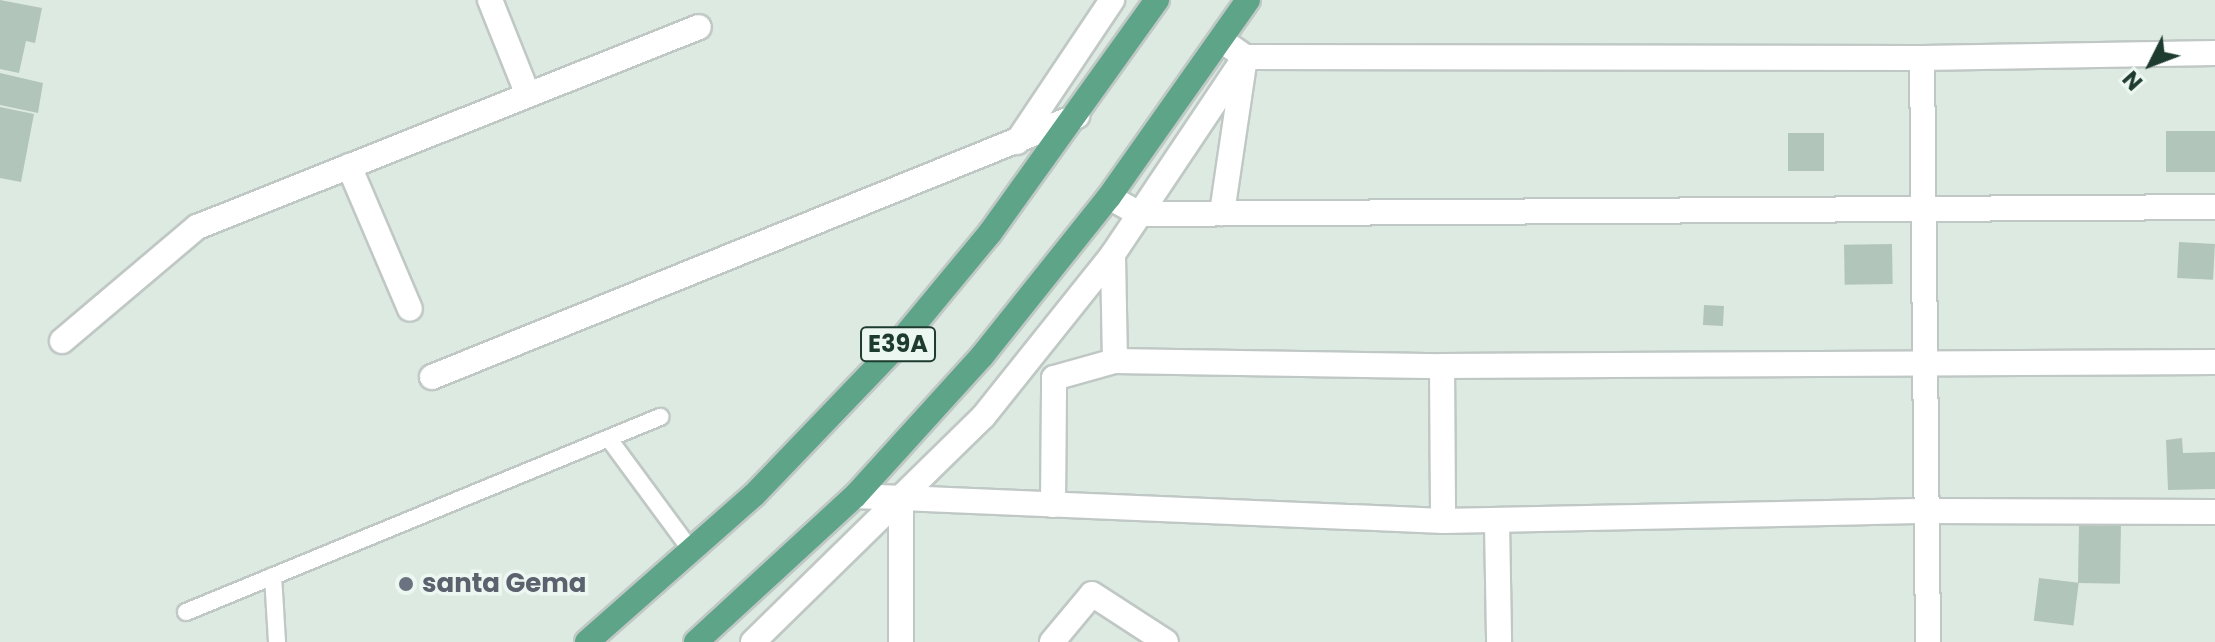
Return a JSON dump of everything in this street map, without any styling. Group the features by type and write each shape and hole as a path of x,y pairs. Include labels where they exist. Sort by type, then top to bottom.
{"main road":[{"name":"E39A","path":"587,642 693,553 814,436 894,349 1077,116 1157,0"},
{"name":"E39A","path":"696,642 855,496 982,356 1109,197 1248,0"}],"street":[{"path":"490,0 528,95"},
{"path":"1017,142 1112,0"},
{"path":"62,341 197,227 699,27"},
{"path":"1221,40 1245,57 1922,58 2215,53"},
{"path":"1222,213 1245,57"},
{"path":"753,642 901,501 983,417 1113,254 1245,57"},
{"path":"1922,58 1928,642"},
{"path":"432,377 1077,116"},
{"path":"349,166 410,309"},
{"path":"1109,197 1140,214 1924,205 2215,207"},
{"path":"1113,254 1115,361"},
{"path":"1053,505 1054,378 1115,361 1442,366 2215,362"},
{"path":"1442,366 1443,521"},
{"path":"855,496 901,501 1497,522 1929,511 2215,512"},
{"path":"901,501 901,642"},
{"path":"1497,522 1499,642"},
{"path":"1052,642 1092,594 1166,642"}],"lane":[{"path":"186,612 660,417"},
{"path":"609,439 693,553"},
{"path":"273,576 277,642"}],"building":[{"path":"0,0 42,8 35,43 26,41 19,73 0,69"},
{"path":"0,73 43,83 38,113 0,105"},
{"path":"0,107 34,114 21,182 0,178"},
{"path":"2166,131 2215,131 2215,172 2166,172"},
{"path":"1788,133 1824,133 1824,171 1788,171"},
{"path":"2179,242 2215,244 2213,280 2177,278"},
{"path":"1892,244 1893,284 1845,285 1844,245"},
{"path":"1704,305 1724,306 1723,326 1703,325"},
{"path":"2182,438 2183,453 2215,452 2215,489 2168,490 2166,440"},
{"path":"2079,524 2121,525 2120,584 2078,583"},
{"path":"2039,578 2079,583 2073,626 2034,621"}],"place":[{"name":"santa Gema","path":"406,584"}]}
